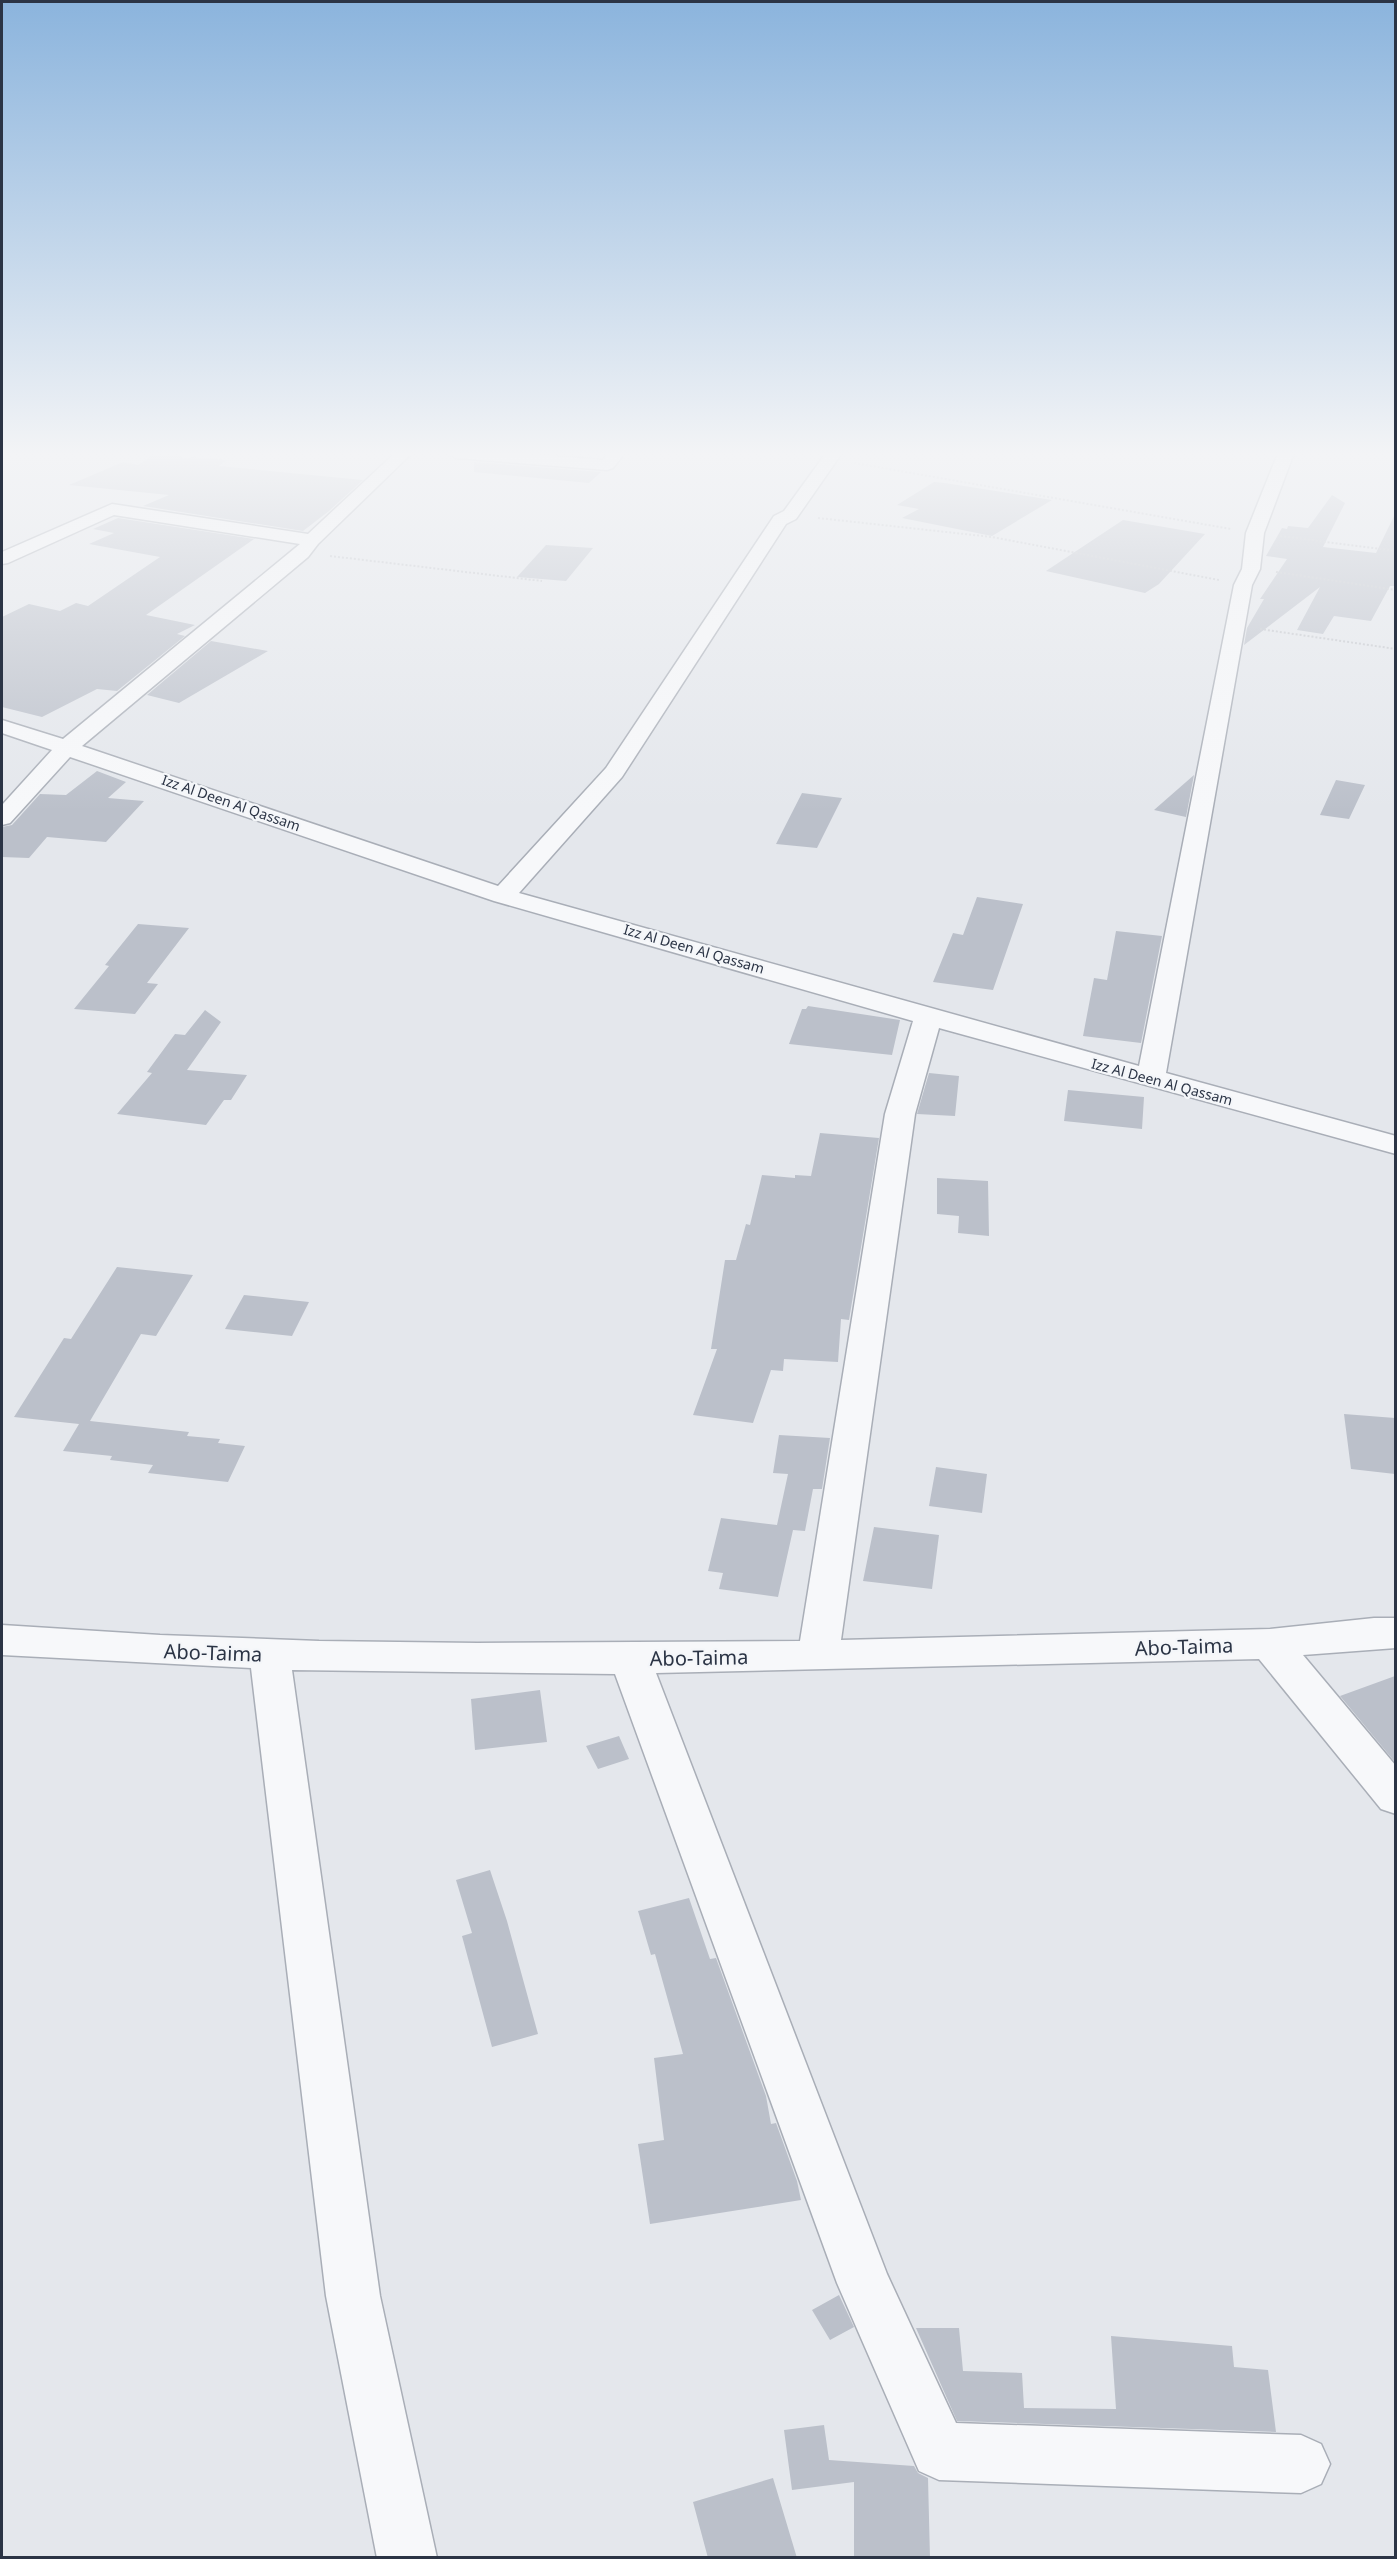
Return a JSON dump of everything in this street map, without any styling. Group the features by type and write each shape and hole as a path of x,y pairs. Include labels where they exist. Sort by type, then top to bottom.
{"street":[{"path":"2,818 67,747 275,572"},
{"path":"503,896 614,771 745,572"},
{"path":"1151,1079 1248,572"},
{"name":"Izz Al Deen Al Qassam","path":"2,726 503,896 1151,1079 1395,1145"},
{"path":"818,1656 900,1114 928,1016"},
{"name":"Abo-Taima","path":"2,1640 130,1650 270,1656 630,1660 1270,1644 1374,1633 1395,1633"},
{"path":"1270,1644 1395,1797"},
{"path":"270,1656 352,2296 407,2558"},
{"path":"630,1660 864,2283 939,2451 1300,2464"}],"path":[{"path":"479,572 542,582"},
{"path":"1218,572 1395,590"},
{"path":"1236,626 1395,649"}],"building":[{"path":"137,572 207,572 146,615 195,625 177,634 185,636 117,691 97,689 42,717 2,707 2,617 29,604 60,611 76,603 88,606"},
{"path":"521,572 573,572 566,581 517,577"},
{"path":"1052,572 1170,572 1159,584 1145,593"},
{"path":"1278,572 1395,572 1395,586 1390,586 1371,621 1334,616 1323,634 1297,630 1320,587 1244,645 1247,628 1264,599 1260,599"},
{"path":"211,641 268,651 179,703 147,695"},
{"path":"97,771 126,782 108,798 144,801 106,842 47,837 29,858 2,857 2,827 12,825 40,794 66,795"},
{"path":"1194,775 1186,817 1154,810"},
{"path":"1336,780 1365,785 1349,819 1320,815"},
{"path":"802,793 842,798 817,848 776,844"},
{"path":"977,897 1023,904 993,990 933,982 953,933 963,935"},
{"path":"138,924 189,928 147,983 158,984 135,1014 74,1009 109,966 105,965"},
{"path":"1116,931 1162,936 1141,1043 1083,1036 1094,978 1107,980"},
{"path":"808,1006 900,1020 892,1055 789,1044 802,1009"},
{"path":"205,1010 221,1022 187,1070 247,1075 231,1100 224,1100 206,1125 117,1114 152,1073 147,1072 175,1034 185,1035"},
{"path":"929,1073 959,1076 955,1116 917,1114"},
{"path":"1068,1090 1144,1097 1142,1129 1064,1121"},
{"path":"820,1133 879,1138 849,1320 841,1319 838,1362 784,1359 783,1371 771,1370 753,1423 693,1415 717,1349 711,1349 725,1260 736,1260 746,1224 750,1225 762,1175 795,1178 795,1175 811,1176"},
{"path":"937,1178 988,1181 989,1236 958,1233 959,1216 937,1214"},
{"path":"117,1267 193,1275 156,1336 141,1334 90,1421 189,1432 187,1436 220,1439 218,1443 245,1446 228,1482 148,1473 153,1465 110,1460 112,1456 63,1451 79,1424 14,1417 64,1338 71,1339"},
{"path":"244,1295 309,1302 292,1336 225,1329"},
{"path":"1344,1414 1395,1418 1395,1474 1351,1469"},
{"path":"779,1435 830,1438 822,1489 813,1489 805,1531 793,1530 778,1597 719,1589 723,1573 708,1571 721,1518 777,1525 788,1474 773,1473"},
{"path":"936,1467 987,1474 982,1513 929,1506"},
{"path":"874,1527 939,1535 932,1589 863,1581"},
{"path":"1395,1676 1395,1762 1340,1696"},
{"path":"540,1690 547,1742 475,1750 471,1699"},
{"path":"619,1736 629,1759 598,1769 586,1746"},
{"path":"490,1870 507,1921 538,2034 492,2047 462,1936 472,1933 456,1880"},
{"path":"689,1898 710,1959 716,1958 766,2096 771,2124 776,2123 797,2181 801,2200 650,2224 638,2144 664,2140 654,2058 683,2054 655,1954 651,1955 638,1911"},
{"path":"839,2295 854,2327 830,2340 812,2310"},
{"path":"916,2328 959,2328 963,2371 1022,2373 1024,2408 1116,2409 1111,2336 1232,2346 1234,2367 1268,2370 1276,2432 957,2421"},
{"path":"824,2425 829,2460 914,2466 918,2473 928,2478 930,2558 854,2558 854,2482 792,2490 784,2430"},
{"path":"773,2478 797,2558 708,2558 693,2502"}]}
